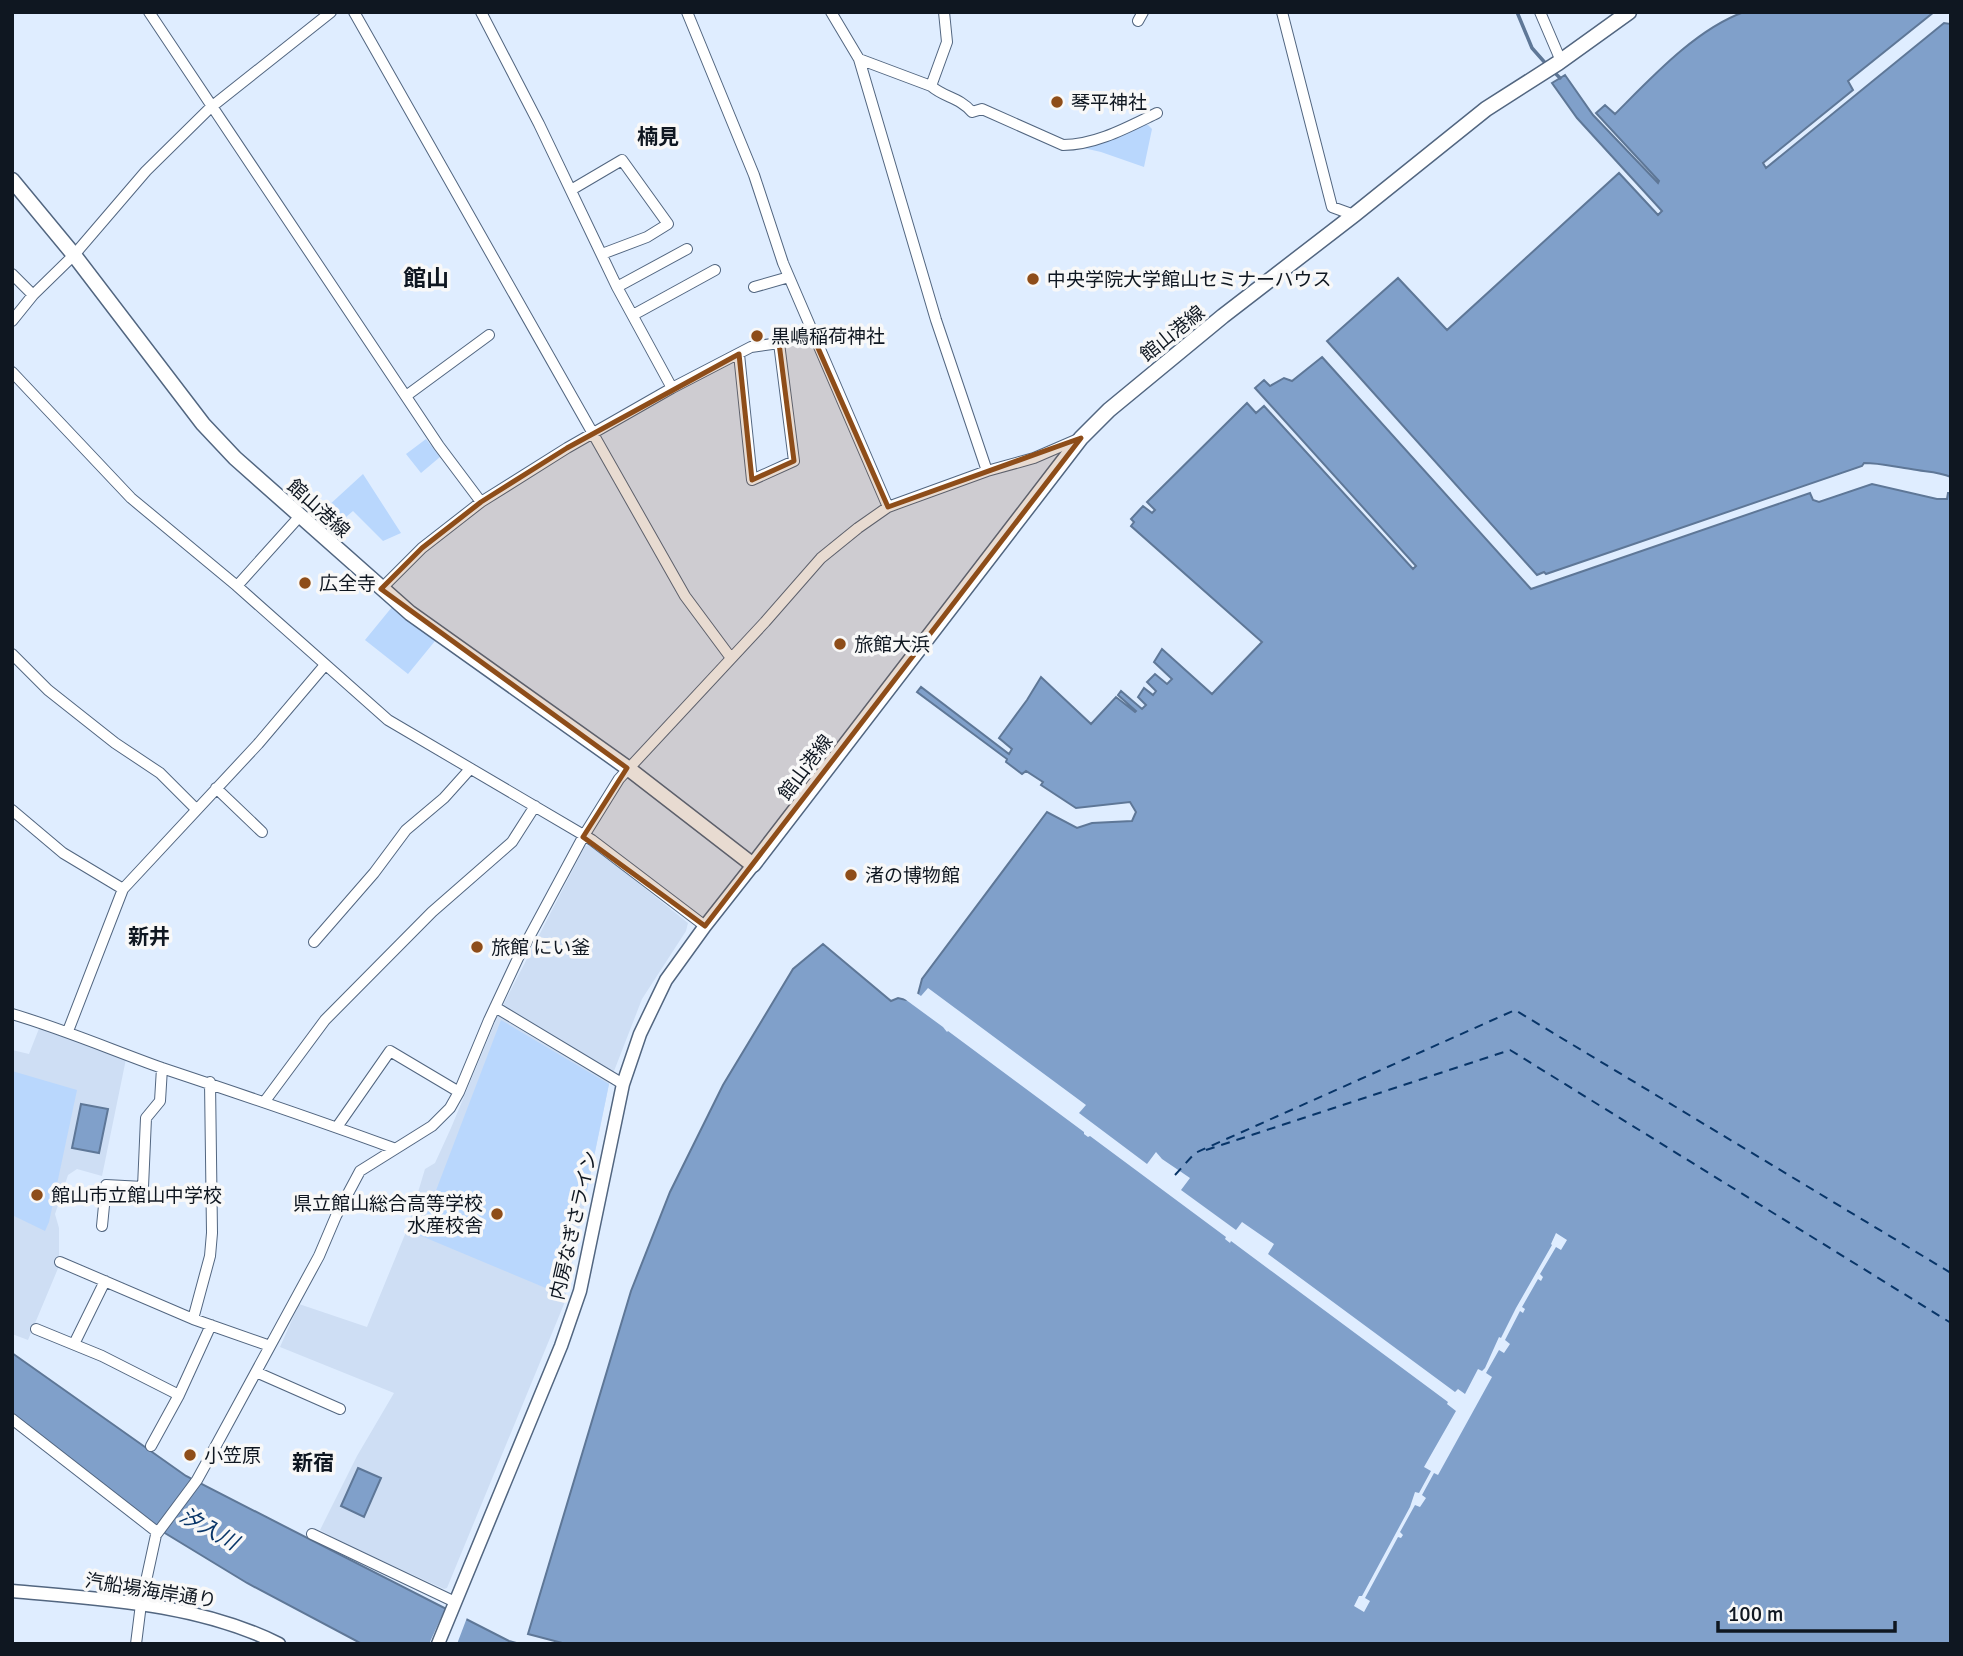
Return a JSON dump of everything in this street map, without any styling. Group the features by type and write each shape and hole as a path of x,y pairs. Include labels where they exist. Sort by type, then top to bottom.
{"main road":[{"name":"館山港線","path":"12,180 74,255 203,424 235,458 410,613 629,769 753,865 1081,438 1109,410 1213,324 1486,109 1560,62 1628,12"}],"street":[{"path":"149,12 210,108 405,396 481,502"},
{"path":"12,321 33,295 74,255 146,171 210,108 331,12"},
{"path":"354,12 685,596 731,658"},
{"path":"481,12 617,287 672,388"},
{"path":"687,12 754,175 811,332 888,507"},
{"path":"831,12 859,59 936,320 987,471"},
{"path":"930,86 947,42 944,12"},
{"path":"1282,12 1332,207 1354,215"},
{"path":"1540,12 1560,62"},
{"path":"859,59 962,101 972,112 982,109 1063,145 1107,136 1157,113"},
{"path":"571,190 622,160 668,224 647,237 602,254"},
{"path":"617,287 687,249"},
{"path":"633,315 715,271"},
{"path":"12,274 33,295"},
{"path":"754,287 789,277"},
{"path":"381,589 422,548 481,502 593,433 751,347 779,343 811,332"},
{"path":"405,396 489,335"},
{"path":"739,354 752,480 794,461 779,343"},
{"path":"12,372 131,498 237,586 388,720 592,841 705,926"},
{"path":"136,1644 141,1604 158,1531 197,1480 319,1256 360,1171 432,1126 444,1115 459,1092 495,1007 583,837 604,801 629,769 821,558 888,507 987,471 1034,458 1081,438"},
{"path":"237,586 299,517"},
{"path":"12,654 48,690 115,743 160,773 196,809"},
{"path":"68,1031 123,889 258,744 325,665"},
{"path":"314,942 374,873 405,830 444,798 470,769"},
{"path":"216,788 262,832"},
{"path":"265,1101 324,1020 432,912 512,842 535,806"},
{"path":"12,810 63,853 123,889"},
{"name":"内房なぎさライン","path":"438,1644 561,1346 580,1291 623,1084 640,1034 666,980 753,865"},
{"path":"495,1007 623,1084"},
{"path":"12,1014 68,1031 162,1068 265,1101 393,1148"},
{"path":"337,1127 390,1051 459,1092"},
{"path":"102,1226 106,1185 143,1187 146,1118 160,1101 162,1068"},
{"path":"193,1319 210,1256 212,1233 210,1082"},
{"path":"61,1262 193,1319 270,1346"},
{"path":"74,1344 105,1281"},
{"path":"151,1446 211,1325"},
{"path":"36,1329 130,1370 178,1395"},
{"path":"256,1372 340,1409"},
{"path":"12,1419 158,1531"},
{"path":"312,1534 453,1606"},
{"name":"汽船場海岸通り","path":"12,1591 141,1604 219,1620 279,1644"}],"highlighted area":[{"path":"811,332 888,507 1081,438 705,926 583,837 627,768 381,589 422,548 481,502 567,448 739,354 752,480 794,461 779,343"}],"shaded area":[{"path":"1140,125 1148,125 1152,129 1144,167 1079,147"},
{"path":"426,439 440,457 421,473 406,454"},
{"path":"363,474 401,533 383,541 353,511 331,530 315,518"},
{"path":"392,607 435,641 408,674 365,640"},
{"name":"県立館山総合高等学校 水産校舎","path":"591,845 688,923 686,931 642,999 609,1084 564,1304 447,1588 444,1589 320,1530 357,1456 394,1393 280,1347 299,1304 367,1327 406,1232 425,1169 435,1163 498,1015 585,846"},
{"path":"501,1020 609,1084 585,1200 574,1200 556,1282 548,1289 419,1235"},
{"name":"館山市立館山中学校","path":"40,1026 126,1059 102,1176 77,1169 68,1175 55,1214 59,1228 59,1266 28,1340 12,1334 12,1050 29,1054"},
{"path":"12,1071 77,1090 45,1231 12,1215"}],"water":[{"path":"1744,12 1934,12 1848,81 1853,90 1763,163 1766,168 1944,23 1951,24 1951,477 1864,463 1862,466 1537,575 1327,341 1398,278 1447,330 1619,173 1658,215 1662,211 1577,118 1552,83 1565,75 1593,115 1658,183 1596,113 1605,105 1615,114 1692,42"},
{"path":"1322,357 1531,589 1810,493 1813,500 1819,502 1872,484 1937,499 1947,499 1948,493 1951,493 1951,1644 566,1644 528,1634 631,1291 670,1192 723,1085 793,969 823,944 891,1001 898,998 906,1000 918,994 922,979 1047,812 1077,828 1092,823 1132,821 1136,812 1130,802 1076,808 1041,785 1043,782 1026,771 1022,774 1006,762 1007,759 917,692 921,687 1009,754 1012,749 999,738 1041,677 1091,724 1116,697 1136,711 1118,695 1121,691 1142,709 1146,705 1138,697 1144,688 1153,695 1156,691 1147,682 1155,674 1167,684 1172,679 1154,662 1162,649 1212,694 1262,642 1131,526 1134,522 1131,519 1143,506 1152,513 1155,510 1147,502 1247,403 1256,413 1264,406 1413,569 1416,566 1255,388 1264,380 1270,386 1284,378 1292,381"},
{"path":"81,1104 108,1109 99,1153 72,1148"},
{"name":"汐入川","path":"12,1353 186,1476 509,1641 520,1644 362,1644 247,1583 155,1527 12,1414"},
{"path":"358,1468 381,1478 364,1517 341,1506"}],"pier":[{"path":"928,988 1086,1105 1079,1113 1147,1164 1156,1152 1190,1178 1181,1190 1236,1230 1242,1222 1274,1244 1268,1254 1455,1392 1458,1389 1465,1394 1478,1369 1482,1371 1485,1368 1556,1233 1567,1240 1561,1250 1556,1247 1540,1274 1543,1277 1541,1281 1538,1279 1522,1307 1525,1309 1523,1313 1520,1311 1505,1340 1510,1344 1504,1353 1499,1350 1486,1373 1492,1377 1438,1475 1434,1473 1422,1495 1426,1498 1420,1507 1415,1505 1400,1532 1403,1535 1398,1537 1365,1598 1370,1601 1364,1612 1354,1606 1410,1507 1415,1492 1419,1493 1431,1471 1424,1467 1456,1411 1448,1402 1231,1241 1230,1243 1226,1237 898,994 905,996 915,992 921,996"},
{"path":"446,1607 468,1615 457,1644 429,1644"}],"waterway":[{"path":"1517,12 1532,48 1547,65"},
{"path":"1552,70 1560,78"}],"ferry route":[{"path":"1175,1175 1195,1153 1515,1010 1951,1273"},
{"path":"1206,1150 1510,1050 1951,1323"}],"place":[{"name":"琴平神社","path":"1057,102"},
{"name":"中央学院大学館山セミナーハウス","path":"1033,279"},
{"name":"黒嶋稲荷神社","path":"757,336"},
{"name":"広全寺","path":"305,583"},
{"name":"旅館大浜","path":"840,644"},
{"name":"渚の博物館","path":"851,875"},
{"name":"旅館 にい釜","path":"477,947"},
{"name":"館山市立館山中学校","path":"37,1195"},
{"name":"県立館山総合高等学校 水産校舎","path":"497,1214"},
{"name":"小笠原","path":"190,1455"}],"district":[{"name":"楠見","path":"658,137"},
{"name":"館山","path":"426,278"},
{"name":"新井","path":"149,937"},
{"name":"新宿","path":"313,1463"}]}
